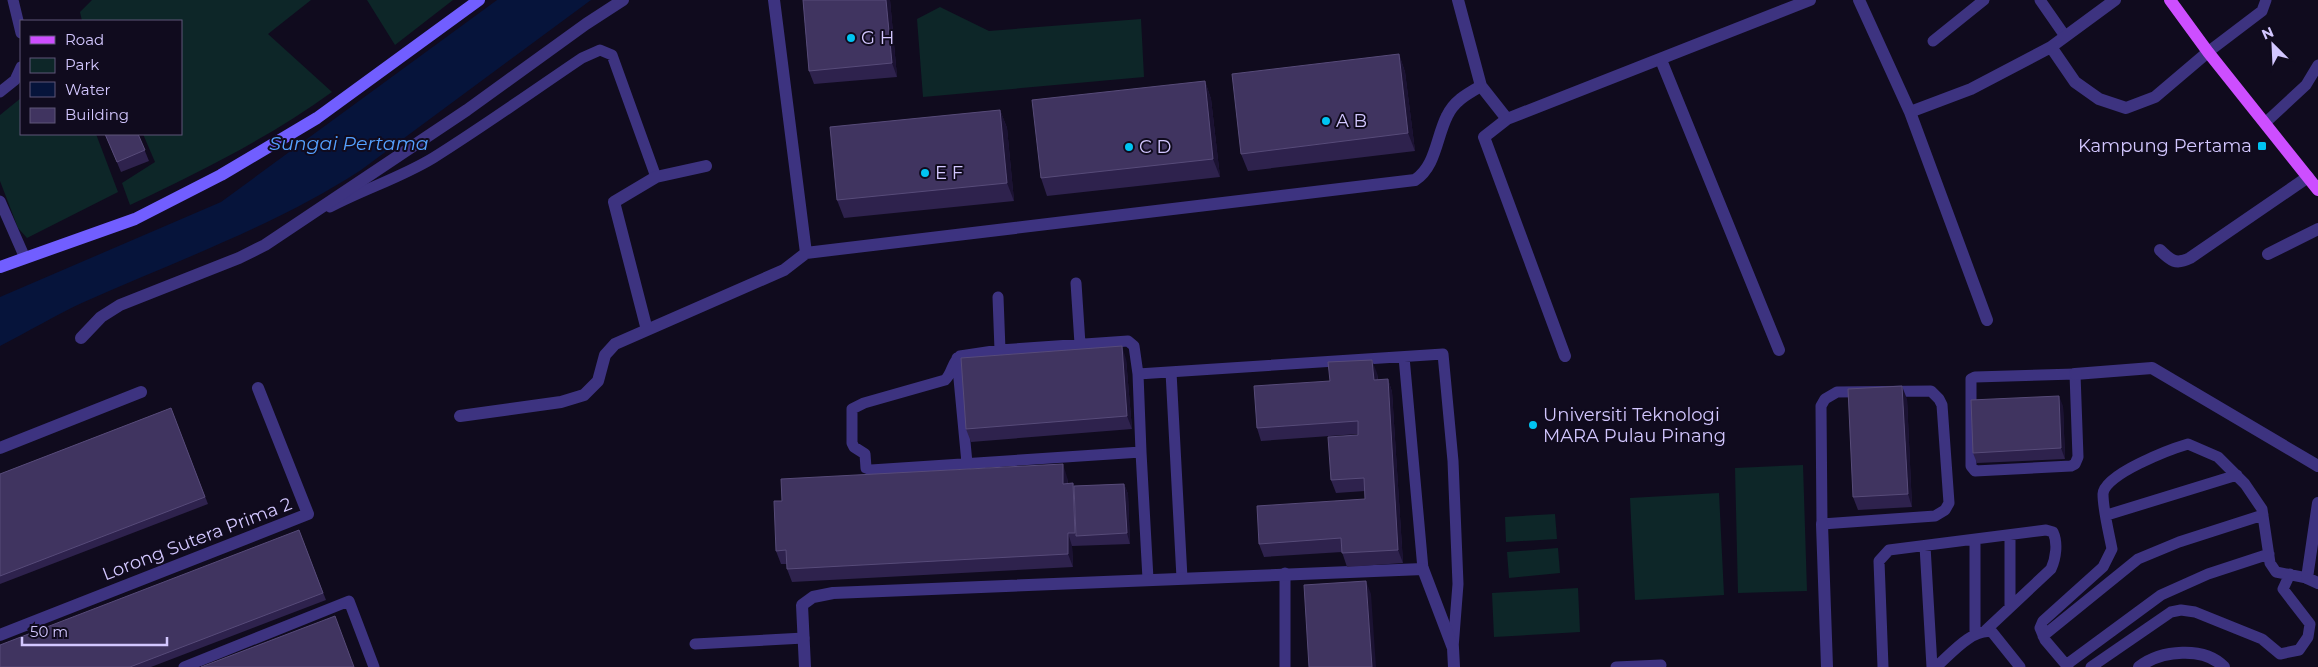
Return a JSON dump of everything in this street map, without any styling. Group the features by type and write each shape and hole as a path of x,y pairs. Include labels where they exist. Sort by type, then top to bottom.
{"main road":[{"path":"2170,0 2208,52 2318,190"}],"street":[{"path":"0,267 135,219 221,175 317,118 479,0"},
{"path":"82,338 101,317 120,304 239,258 290,229 466,110 586,24 624,0"},
{"path":"774,0 806,253"},
{"path":"1458,0 1481,86 1507,119"},
{"path":"1565,356 1484,137 1507,119 1810,0"},
{"path":"1859,0 1910,112 1987,320"},
{"path":"1910,112 1971,89 2050,47 2115,0"},
{"path":"2050,47 2076,82 2099,99 2126,108 2154,97 2208,52"},
{"path":"1661,60 1778,350"},
{"path":"460,416 561,402 584,395 598,381 605,355 615,344 784,270 806,253 1414,180 1424,174 1430,163 1447,115 1461,98 1481,86"},
{"path":"647,330 614,202 656,177 706,166"},
{"path":"2160,250 2171,261 2181,262 2190,258 2308,177"},
{"path":"2268,254 2318,229"},
{"path":"2075,374 2152,368 2318,466"},
{"name":"Lorong Sutera Prima 2","path":"0,635 308,514 258,388"},
{"path":"0,448 141,392"},
{"path":"2312,580 2318,502"},
{"path":"1822,524 1826,667"},
{"path":"805,667 802,605 813,596 833,593 1148,579 1423,569 1453,648 1454,667"},
{"path":"2139,667 2168,654 2192,652 2220,663 2224,667"}],"lane":[{"path":"14,0 20,28"},
{"path":"1933,41 1984,0"},
{"path":"2040,0 2065,36"},
{"path":"2208,52 2262,11 2266,0"},
{"path":"290,229 352,195 389,181 433,158 582,58 600,50 612,55 656,177"},
{"path":"2265,123 2306,85 2318,65"},
{"path":"0,92 15,80 20,69"},
{"path":"0,201 25,258"},
{"path":"1076,284 1080,344"},
{"path":"998,296 1000,350"},
{"path":"957,358 1000,350 1080,344 1132,343 1138,374 1148,579"},
{"path":"1138,374 1442,354 1453,461 1458,584 1453,648"},
{"path":"1404,357 1423,569"},
{"path":"957,358 945,380 864,402 852,409 852,443 854,447 865,454 864,464 866,468 870,470 1141,452"},
{"path":"957,358 967,464"},
{"path":"1171,372 1182,578"},
{"path":"2075,374 2078,456 2075,464 2061,467 1975,471 1973,469 1971,466 1971,379 1975,377 2075,374"},
{"path":"1932,391 1936,394 1942,405 1948,503 1945,510 1935,516 1822,524 1821,406 1826,399 1837,392 1932,391"},
{"path":"2269,554 2208,574 2161,595 2067,666 2043,636 2040,628 2042,621 2103,567 2109,557 2112,549 2103,493 2109,483 2163,452 2188,444 2218,456 2246,484 2264,514 2269,554 2270,563 2276,572 2312,580"},
{"path":"2107,515 2237,475"},
{"path":"2043,636 2138,559 2179,542 2264,514"},
{"path":"1883,667 1879,561 1889,550 2046,530 2052,532 2056,538 2054,561 2051,569 2010,607 1936,667"},
{"path":"2010,535 2010,607"},
{"path":"1975,539 1980,632"},
{"path":"1925,546 1932,667"},
{"path":"1285,573 1285,667"},
{"path":"2091,667 2171,612 2181,610 2195,612 2262,639 2280,654 2298,650 2308,637 2310,624 2283,589 2290,574"},
{"path":"184,667 349,601 374,667"},
{"path":"1980,632 1992,632 2020,667"},
{"path":"695,644 804,638"},
{"path":"1616,667 1661,664"}],"green space":[{"path":"92,0 311,0 268,34 332,92 284,124 234,153 130,205 122,183 155,162 143,135 182,135 182,20 82,20 80,12"},
{"path":"367,0 453,0 395,45"},
{"path":"940,7 989,31 1141,19 1144,77 923,97 917,19"},
{"path":"20,99 20,135 96,135 118,192 27,238 18,228 0,181 0,115"},
{"path":"1803,465 1807,591 1738,593 1735,468"},
{"path":"1719,493 1724,595 1635,600 1630,498"},
{"path":"1555,514 1557,539 1506,542 1505,517"},
{"path":"1558,548 1560,573 1509,578 1507,552"},
{"path":"1578,588 1580,632 1494,637 1492,593"}],"water":[{"name":"Sungai Pertama","path":"497,0 591,0 361,170 328,190 226,241 73,307 0,346 0,297 221,202"}],"building":[{"name":"G H","path":"803,0 886,0 892,63 809,71"},
{"name":"A B","path":"1399,54 1408,133 1241,154 1232,74"},
{"name":"C D","path":"1205,81 1213,159 1041,178 1032,100"},
{"name":"E F","path":"1000,110 1007,183 837,200 830,127"},
{"path":"105,135 138,135 145,150 117,162"},
{"path":"1122,346 1127,416 966,429 961,358"},
{"path":"1372,360 1374,380 1388,379 1398,550 1342,553 1341,538 1259,544 1257,506 1365,499 1364,478 1331,480 1328,437 1358,435 1358,421 1257,428 1254,386 1330,381 1328,362"},
{"path":"1902,386 1908,494 1853,497 1848,389"},
{"path":"2059,396 2061,448 1973,453 1971,400"},
{"path":"171,408 205,497 0,576 0,474"},
{"path":"1063,464 1063,484 1073,483 1075,533 1068,533 1068,554 787,569 786,550 776,551 774,501 782,501 781,479"},
{"path":"1124,484 1127,533 1076,536 1074,486"},
{"path":"299,530 323,593 130,667 0,667 0,645"},
{"path":"1366,581 1372,667 1309,667 1304,585"},
{"path":"335,616 354,667 201,667"}],"place":[{"name":"G H","path":"851,38"},
{"name":"A B","path":"1326,121"},
{"name":"Kampung Pertama","path":"2262,146"},
{"name":"C D","path":"1129,147"},
{"name":"E F","path":"925,173"},
{"name":"Universiti Teknologi MARA Pulau Pinang","path":"1533,425"}]}
